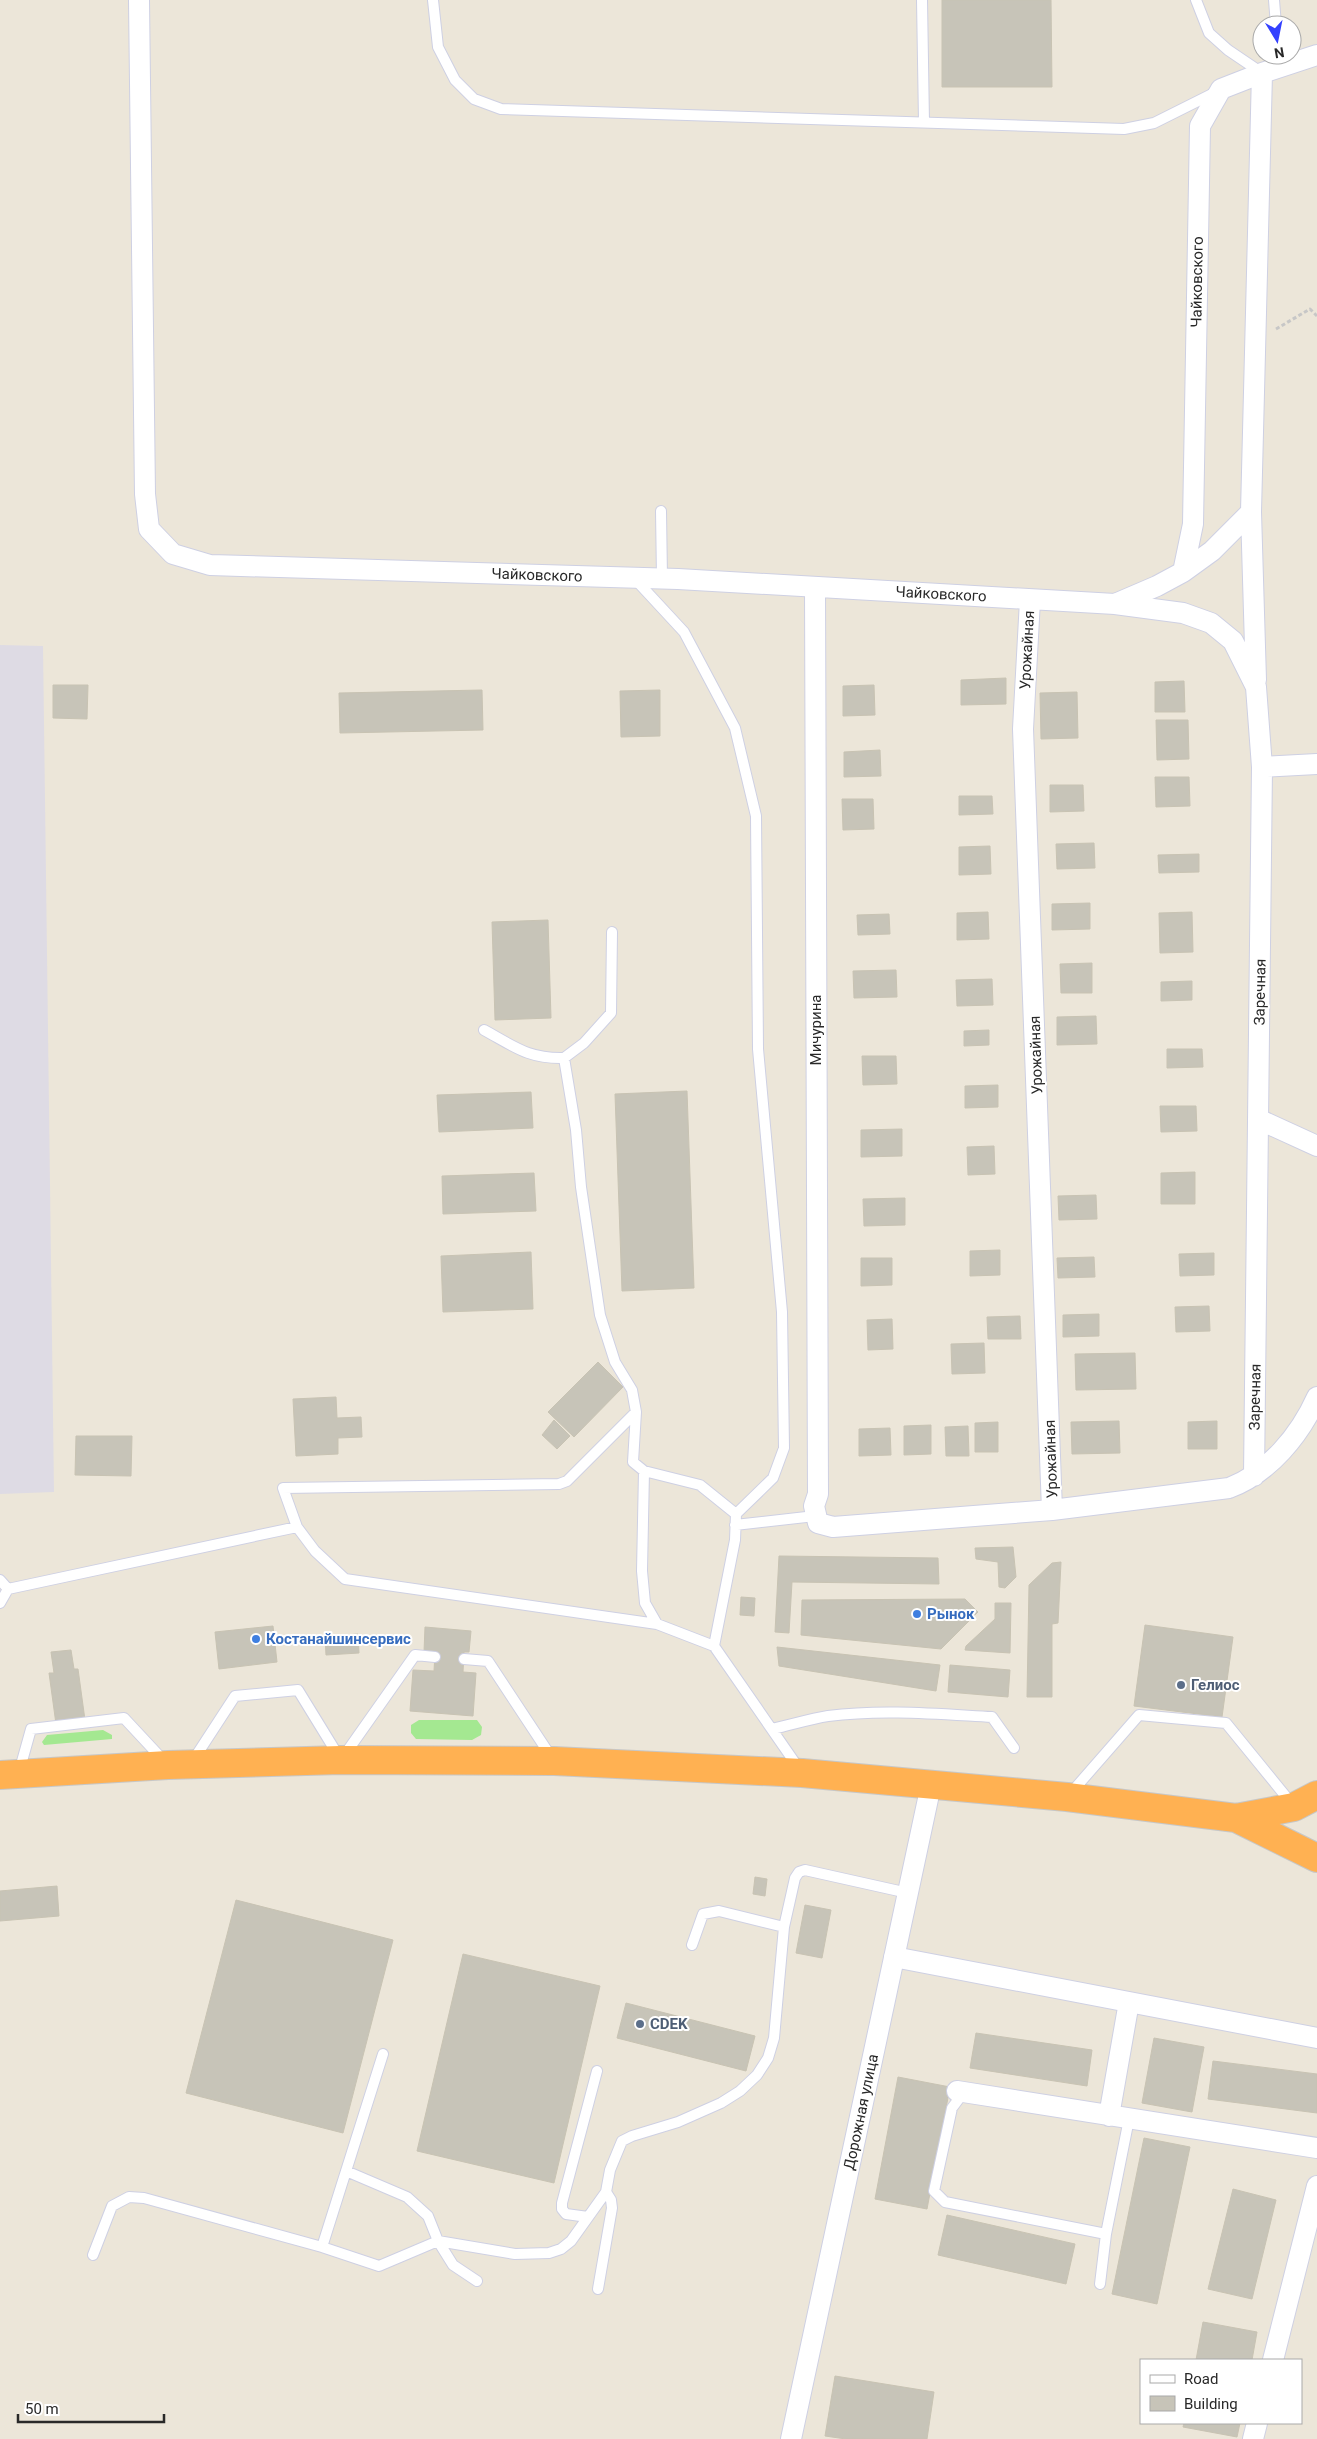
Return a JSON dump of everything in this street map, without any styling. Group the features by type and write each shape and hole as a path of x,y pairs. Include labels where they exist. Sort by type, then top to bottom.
{"highway":[{"path":"10,1774 179,1764 342,1760 554,1761 802,1773 1067,1797 1236,1818 1317,1858"},
{"path":"1236,1818 1305,1801"}],"street":[{"name":"Чайковского","path":"139,0 145,494 149,529 173,554 210,565 662,578 1115,604 1157,586 1183,572 1193,524 1200,126 1221,89"},
{"path":"1302,58 1317,55"},
{"path":"1221,89 1273,65 1256,341 1252,512 1256,687"},
{"path":"1183,572 1212,551 1252,512"},
{"name":"Мичурина","path":"815,587 818,1494 814,1506 815,1516"},
{"name":"Урожайная","path":"1030,600 1023,729 1052,1510"},
{"name":"Заречная","path":"1115,604 1183,613 1211,623 1234,641 1256,687 1262,767 1254,1476"},
{"path":"1262,767 1317,764"},
{"path":"1258,1119 1317,1146"},
{"path":"815,1516 818,1523 833,1527 1052,1510 1229,1488 1254,1476 1289,1443 1317,1397"},
{"name":"Дорожная улица","path":"791,2439 931,1786"},
{"path":"894,1957 1317,2038"},
{"path":"1119,2117 1129,2002"},
{"path":"961,2092 1317,2148"},
{"path":"1273,2359 1317,2186"},
{"path":"1253,2439 1257,2424"}],"lane":[{"path":"433,0 438,47 455,80 474,99 501,109 1124,129 1154,123 1221,89"},
{"path":"922,0 924,122"},
{"path":"1196,0 1209,33 1228,50 1252,58"},
{"path":"1274,0 1275,15"},
{"path":"661,511 662,578"},
{"path":"633,578 684,632 735,728 756,816 758,1049 782,1312 784,1448 773,1478 736,1514 735,1540 714,1646"},
{"path":"484,1030 527,1053 542,1058 564,1058 584,1043 611,1014 612,932"},
{"path":"564,1058 576,1130 581,1188 600,1315 614,1362 632,1390 636,1412 633,1462 644,1471 700,1485 736,1514"},
{"path":"636,1412 567,1481 559,1484 283,1488 297,1527 315,1551 345,1579 657,1624 714,1646 802,1773"},
{"path":"644,1471 642,1571 645,1603 657,1624"},
{"path":"735,1525 815,1516"},
{"path":"0,1603 8,1589 297,1527"},
{"path":"0,1580 8,1589"},
{"path":"10,1774 31,1729 124,1718 179,1764 236,1696 298,1690 342,1760 415,1655 435,1656"},
{"path":"464,1659 488,1661 554,1761"},
{"path":"772,1730 827,1716 857,1714 892,1712 992,1717 1014,1748"},
{"path":"1067,1797 1139,1715 1226,1723 1305,1801"},
{"path":"93,2255 112,2206 129,2197 144,2198 322,2247 379,2266 438,2242 515,2254 549,2253 561,2249 571,2241 606,2192 610,2170 622,2142 632,2136 678,2122 721,2103 740,2092 757,2075 768,2058 774,2038 784,1928 795,1878 799,1872 805,1870 908,1893"},
{"path":"692,1945 703,1914 711,1911 719,1911 784,1928"},
{"path":"322,2247 383,2054"},
{"path":"588,2217 566,2214 562,2209 562,2203 597,2071"},
{"path":"961,2092 952,2108 934,2191 945,2202 1106,2234"},
{"path":"1100,2284 1119,2117"},
{"path":"346,2171 407,2197 428,2216 438,2242 453,2265 477,2281"},
{"path":"598,2289 612,2208 611,2200 606,2192"}],"path":[{"path":"1256,341 1310,309 1317,316"}],"shaded area":[{"path":"0,645 43,646 54,1492 0,1494"}],"green space":[{"path":"419,1720 477,1720 482,1727 481,1735 472,1740 416,1739 411,1733 411,1725"},
{"path":"103,1730 112,1735 112,1739 44,1745 42,1742 47,1735"}],"building":[{"path":"942,0 1051,0 1052,87 942,87"},
{"path":"1006,678 1006,704 961,705 961,680"},
{"path":"1184,681 1185,712 1155,712 1155,682"},
{"path":"53,685 88,685 87,719 53,718"},
{"path":"874,685 875,715 843,716 843,686"},
{"path":"482,690 483,730 340,733 339,693"},
{"path":"660,690 660,736 621,737 620,691"},
{"path":"1077,692 1078,738 1041,739 1040,693"},
{"path":"1156,720 1188,720 1189,759 1157,760"},
{"path":"880,750 881,776 844,777 844,752"},
{"path":"1155,777 1189,777 1190,806 1156,807"},
{"path":"1050,785 1083,785 1084,811 1050,812"},
{"path":"959,796 992,796 993,814 959,815"},
{"path":"842,799 873,799 874,829 843,830"},
{"path":"1094,843 1095,868 1057,869 1056,844"},
{"path":"990,846 991,874 959,875 959,847"},
{"path":"1199,854 1199,872 1159,873 1158,855"},
{"path":"1090,903 1090,929 1052,930 1052,904"},
{"path":"988,912 989,939 957,940 957,913"},
{"path":"1192,912 1193,952 1160,953 1159,913"},
{"path":"889,914 890,934 858,935 857,915"},
{"path":"548,920 551,1018 495,1020 492,922"},
{"path":"1092,963 1092,993 1061,993 1060,964"},
{"path":"896,970 897,997 854,998 853,971"},
{"path":"992,979 993,1005 957,1006 956,980"},
{"path":"1192,981 1192,1000 1161,1001 1161,982"},
{"path":"1096,1016 1097,1044 1057,1045 1057,1017"},
{"path":"989,1030 989,1045 964,1046 964,1031"},
{"path":"1167,1049 1202,1049 1203,1067 1167,1068"},
{"path":"862,1056 896,1056 897,1084 863,1085"},
{"path":"998,1085 998,1107 965,1108 965,1086"},
{"path":"687,1091 694,1288 622,1291 615,1094"},
{"path":"531,1092 533,1128 439,1132 437,1095"},
{"path":"1160,1106 1196,1106 1197,1131 1161,1132"},
{"path":"902,1129 902,1156 861,1157 861,1130"},
{"path":"994,1146 995,1174 968,1175 967,1147"},
{"path":"1195,1172 1195,1204 1161,1204 1161,1173"},
{"path":"534,1173 536,1211 443,1214 442,1176"},
{"path":"1096,1195 1097,1219 1059,1220 1058,1196"},
{"path":"905,1198 905,1225 864,1226 863,1199"},
{"path":"1000,1250 1000,1275 970,1276 970,1251"},
{"path":"531,1252 533,1309 443,1312 441,1256"},
{"path":"1214,1253 1214,1275 1180,1276 1179,1254"},
{"path":"1094,1257 1095,1277 1058,1278 1057,1258"},
{"path":"861,1258 892,1258 892,1285 861,1286"},
{"path":"1209,1306 1210,1331 1176,1332 1175,1307"},
{"path":"1099,1314 1099,1336 1063,1337 1063,1315"},
{"path":"1020,1316 1021,1339 988,1339 987,1317"},
{"path":"892,1319 893,1349 868,1350 867,1320"},
{"path":"984,1343 985,1373 952,1374 951,1344"},
{"path":"1135,1353 1136,1389 1076,1390 1075,1354"},
{"path":"598,1362 623,1387 574,1437 548,1412"},
{"path":"336,1397 337,1418 361,1417 362,1437 338,1438 338,1454 296,1456 293,1399"},
{"path":"554,1420 570,1436 557,1449 542,1435"},
{"path":"1119,1421 1120,1453 1072,1454 1071,1422"},
{"path":"1217,1421 1217,1449 1188,1449 1188,1422"},
{"path":"998,1422 998,1452 975,1452 975,1423"},
{"path":"931,1425 931,1454 904,1455 904,1426"},
{"path":"968,1426 969,1456 946,1456 945,1427"},
{"path":"890,1428 891,1455 859,1456 859,1429"},
{"path":"76,1436 132,1436 131,1476 75,1475"},
{"path":"1013,1547 1016,1577 1005,1588 999,1587 998,1562 976,1559 975,1548"},
{"path":"779,1556 938,1558 939,1584 792,1582 789,1633 775,1632"},
{"path":"1061,1562 1058,1623 1052,1624 1052,1697 1027,1697 1029,1585 1052,1563"},
{"path":"741,1597 755,1598 754,1616 740,1615"},
{"path":"965,1599 978,1612 941,1649 801,1635 802,1600"},
{"path":"995,1603 1011,1603 1010,1653 965,1650 966,1646 995,1619"},
{"path":"1145,1625 1233,1637 1222,1717 1134,1706"},
{"path":"273,1626 277,1662 219,1669 215,1632"},
{"path":"425,1627 471,1631 469,1652 464,1652 463,1672 476,1673 473,1716 410,1711 413,1670 434,1671 435,1653 424,1652"},
{"path":"358,1634 359,1653 326,1655 325,1637"},
{"path":"777,1647 940,1665 936,1691 779,1666"},
{"path":"71,1650 74,1669 78,1669 85,1720 56,1724 49,1673 54,1673 51,1652"},
{"path":"950,1665 1010,1670 1008,1697 948,1692"},
{"path":"755,1877 767,1879 765,1896 753,1894"},
{"path":"57,1886 59,1916 0,1921 0,1891"},
{"path":"236,1900 393,1940 343,2133 186,2093"},
{"path":"805,1905 831,1910 822,1958 796,1953"},
{"path":"463,1954 600,1986 554,2183 417,2151"},
{"path":"626,2003 755,2036 746,2071 617,2038"},
{"path":"976,2033 1092,2050 1087,2086 970,2068"},
{"path":"1154,2038 1204,2047 1192,2112 1142,2103"},
{"path":"1213,2061 1317,2074 1317,2113 1208,2099"},
{"path":"898,2077 950,2087 927,2209 875,2199"},
{"path":"1144,2138 1190,2147 1157,2304 1112,2294"},
{"path":"1233,2189 1276,2200 1252,2299 1208,2289"},
{"path":"947,2215 1075,2244 1066,2284 938,2255"},
{"path":"1203,2322 1257,2332 1252,2359 1196,2359"},
{"path":"835,2376 934,2392 927,2439 846,2439 825,2436"},
{"path":"1184,2424 1240,2424 1237,2437 1183,2427"}],"place":[{"name":"Рынок","path":"917,1614"},
{"name":"Костанайшинсервис","path":"256,1639"},
{"name":"Гелиос","path":"1181,1685"},
{"name":"CDEK","path":"640,2024"}]}
